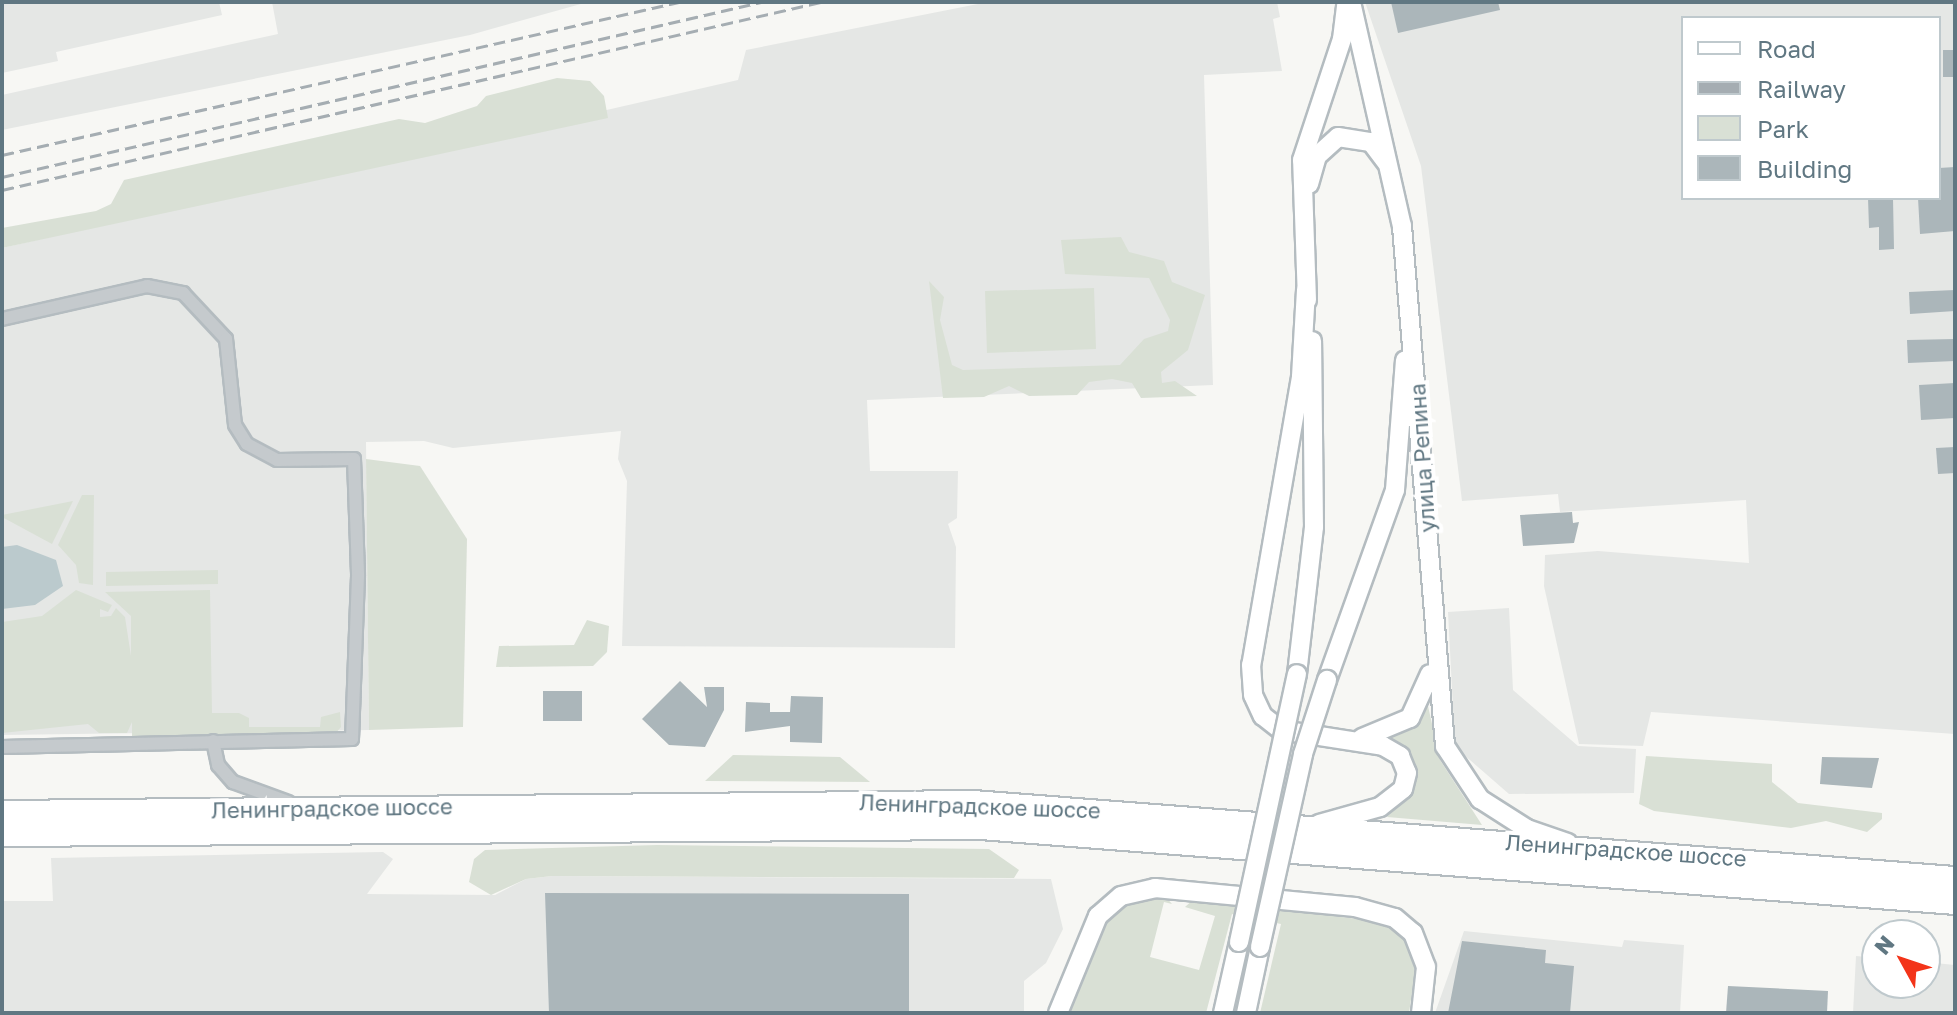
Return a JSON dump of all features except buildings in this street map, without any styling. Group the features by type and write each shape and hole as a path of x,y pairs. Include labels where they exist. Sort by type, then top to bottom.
{"highway":[{"name":"Ленинградское шоссе","path":"2,813 927,802 1311,826 1955,879"},
{"name":"Ленинградское шоссе","path":"2,834 981,827 1955,902"}],"street":[{"name":"улица Репина","path":"1349,2 1393,179 1407,310 1434,656 1445,746 1464,782 1501,816 1578,847"},
{"path":"1223,1013 1297,674 1317,436 1306,290 1306,139 1342,39 1349,2"},
{"path":"1304,225 1312,169 1330,140 1349,135 1371,142 1393,179"},
{"path":"2,319 147,286 170,286 221,328 230,352 235,425 247,444 277,460 354,459 358,576 352,739 2,747"},
{"path":"1306,290 1301,377 1250,678 1257,707 1272,724 1305,737 1355,739 1390,731 1410,718 1423,700 1434,656"},
{"path":"1246,1013 1327,680 1395,490 1407,310"},
{"path":"1311,826 1380,807 1407,780 1400,756 1355,739"},
{"path":"213,741 218,765 233,782 310,808"},
{"path":"1058,1013 1098,916 1121,896 1155,888 1355,907 1395,918 1413,933 1426,967 1421,1013"}],"shaded area":[{"path":"2,2 219,2 222,15 56,52 58,61 2,73"},
{"path":"272,2 588,2 470,35 2,130 2,95 278,34"},
{"path":"988,2 1277,2 1280,17 1273,19 1282,71 1204,75 1213,385 867,400 870,471 958,471 957,518 948,524 956,547 955,648 622,646 627,481 618,459 621,431 453,448 424,441 366,442 369,730 2,735 2,248 738,80 746,50"},
{"path":"1365,2 1955,2 1955,734 1651,712 1643,746 1579,744 1544,586 1545,555 1598,551 1749,563 1746,500 1560,512 1558,494 1462,501 1421,166"},
{"path":"17,545 56,560 63,586 35,605 2,609 2,547"},
{"path":"1509,608 1513,690 1578,746 1636,749 1634,793 1509,794 1455,747 1448,612"},
{"path":"383,852 393,859 367,894 495,895 526,879 552,876 1051,879 1063,929 1046,963 1024,981 1024,1013 2,1013 2,901 53,901 51,858"},
{"path":"1464,931 1622,947 1624,940 1684,945 1680,1013 1435,1013"},
{"path":"1856,956 1861,956 1861,999 1941,999 1941,964 1955,965 1955,1013 1853,1013"}],"green space":[{"path":"557,78 590,81 604,96 608,118 2,248 2,228 96,211 111,204 124,180 399,119 425,123 477,106 486,96"},
{"path":"1121,237 1129,252 1164,261 1172,282 1205,295 1188,350 1161,372 1162,383 1175,381 1197,396 1141,398 1132,383 1112,379 1089,382 1077,395 1029,396 1009,386 984,397 943,398 929,281 944,297 940,320 952,365 963,370 1120,365 1144,339 1168,331 1170,320 1149,278 1065,274 1061,240"},
{"path":"1094,288 1096,349 987,353 985,291"},
{"path":"366,459 420,466 467,539 463,727 369,730"},
{"path":"82,495 94,495 93,585 79,583 76,565 58,545"},
{"path":"73,501 52,544 2,517 2,515"},
{"path":"218,570 218,584 106,586 106,572"},
{"path":"76,590 112,605 108,612 100,609 100,617 111,616 116,608 125,617 131,656 131,616 105,592 210,590 212,713 239,713 249,718 249,727 320,727 321,717 340,712 341,727 335,734 132,738 132,722 127,733 99,733 88,724 2,733 2,622 42,616"},
{"path":"587,620 609,626 607,652 593,666 496,667 499,646 574,645"},
{"path":"1428,706 1440,760 1482,825 1387,817 1407,794 1413,773 1410,753 1387,736"},
{"path":"733,755 840,757 870,782 705,781"},
{"path":"1646,756 1772,764 1772,782 1798,803 1882,813 1882,819 1867,832 1826,821 1791,828 1654,811 1639,804"},
{"path":"657,845 989,849 1019,870 1014,878 552,876 526,879 491,895 469,882 474,859 485,850"},
{"path":"1164,895 1172,904 1164,902 1150,957 1199,970 1215,916 1185,907 1194,899 1383,922 1410,945 1415,972 1409,1013 1260,1013 1281,924 1232,914 1206,1013 1066,1013 1110,913 1133,899"}],"railway":[{"path":"2,155 679,2"},
{"path":"2,177 761,2"},
{"path":"2,190 821,2"}]}
